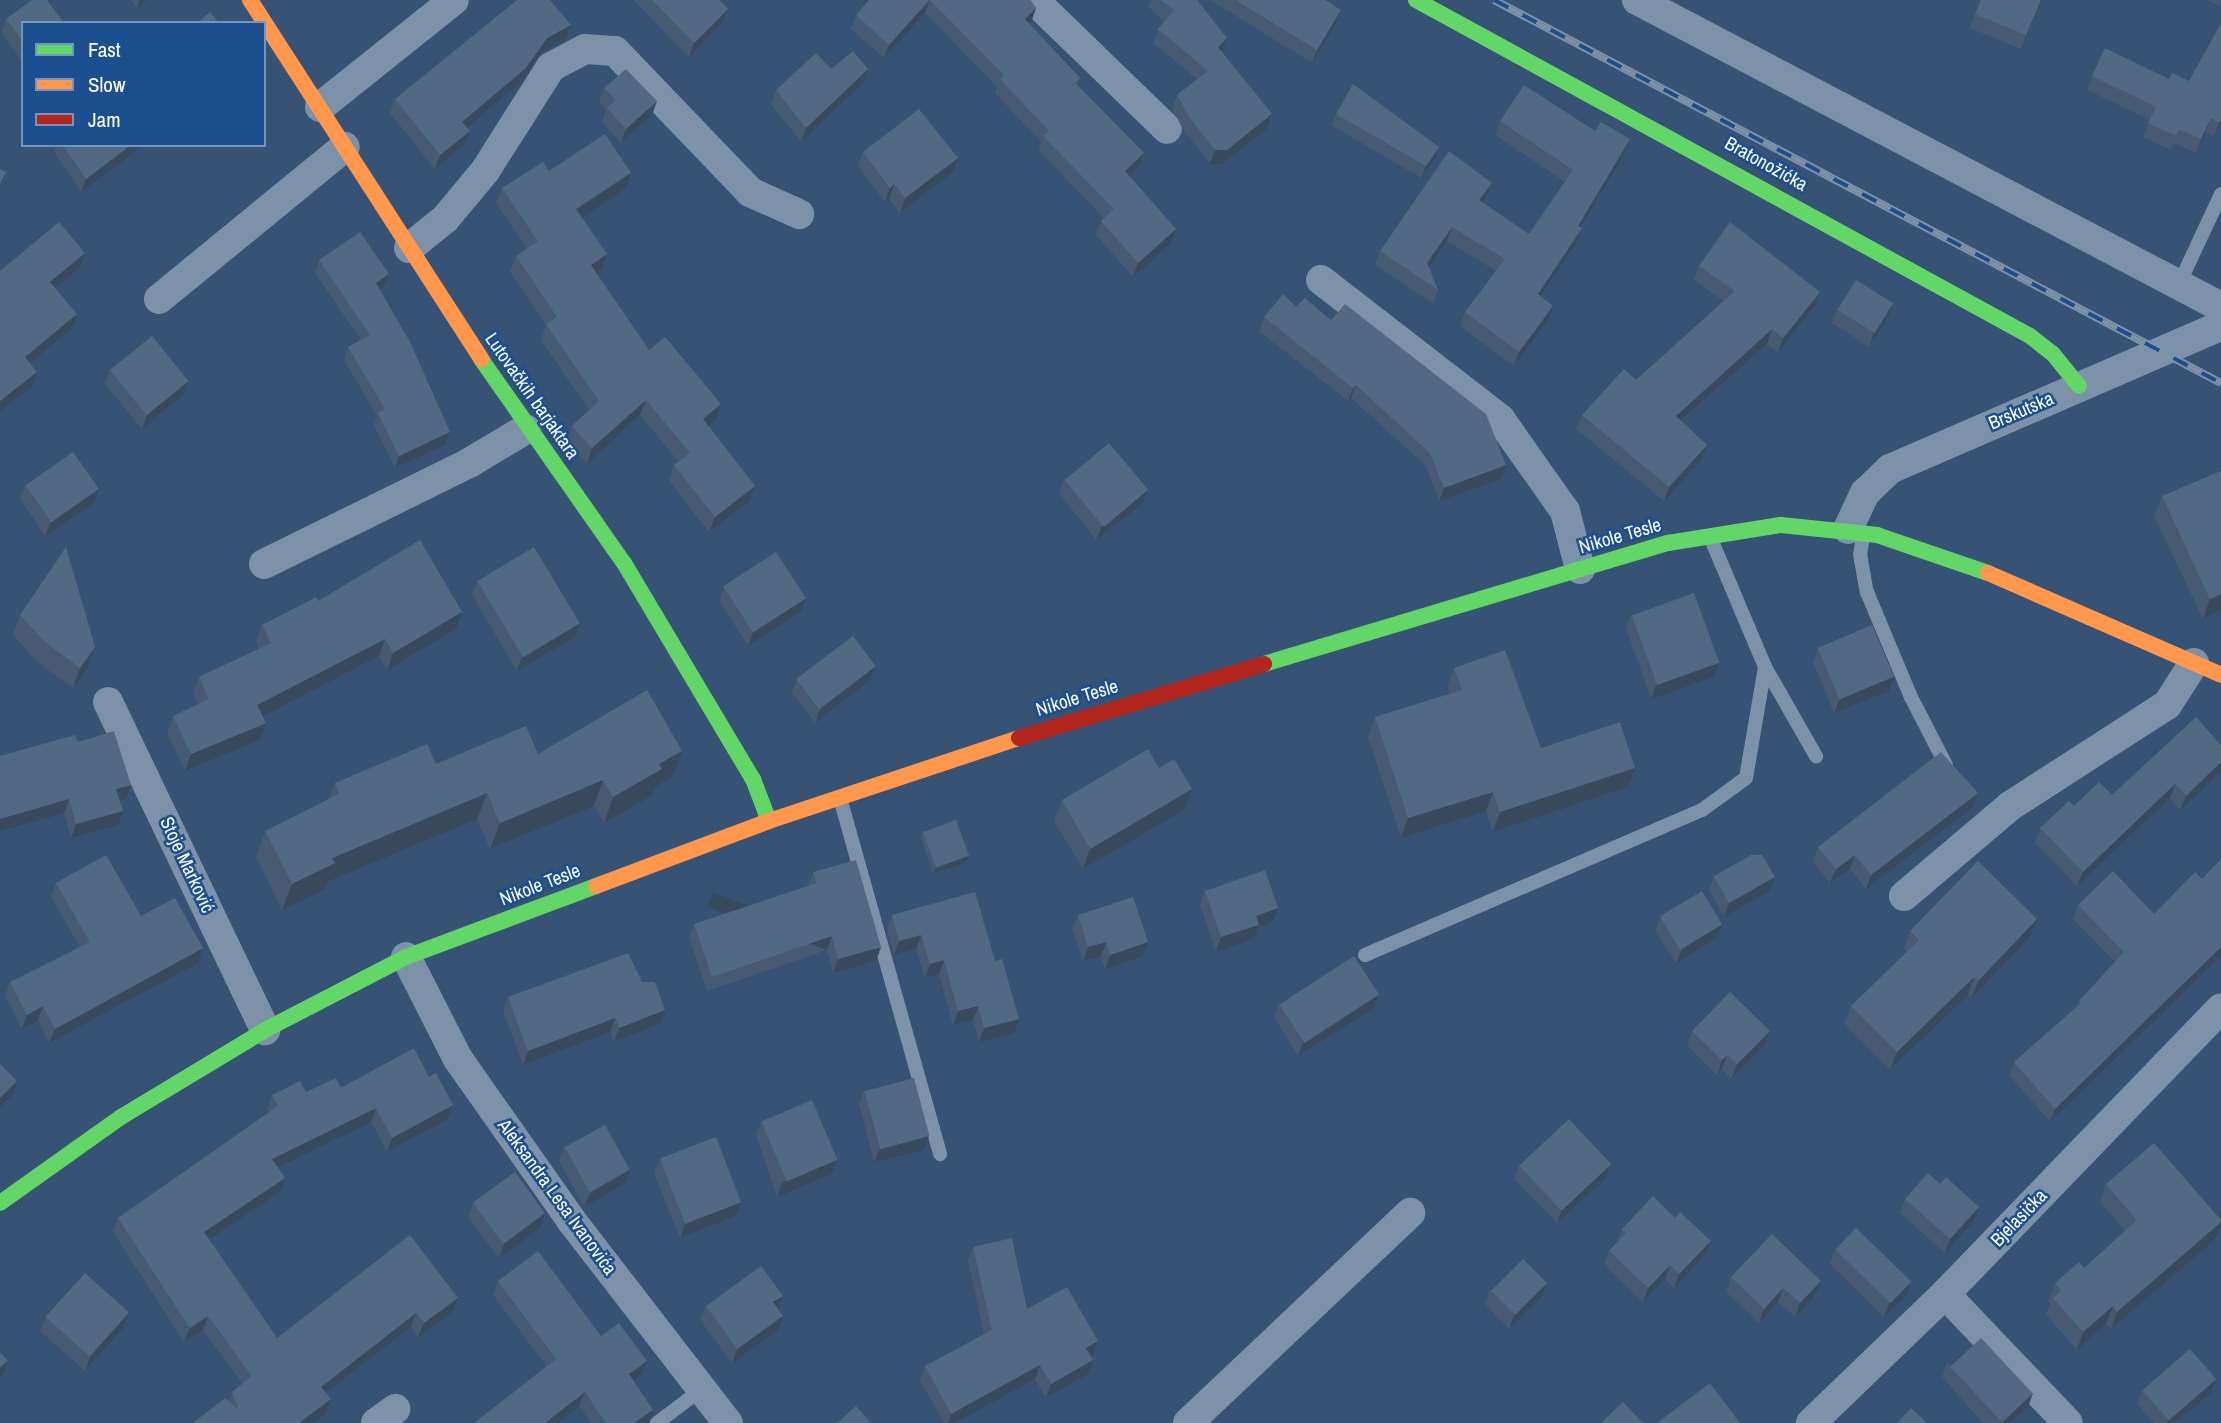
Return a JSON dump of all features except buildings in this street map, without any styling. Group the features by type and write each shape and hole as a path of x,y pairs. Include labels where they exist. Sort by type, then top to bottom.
{"street":[{"name":"Lutovačkih barjaktara","path":"250,0 264,21"},
{"path":"320,107 454,0"},
{"path":"1034,0 1167,129"},
{"name":"Bratonožićka","path":"1416,0 2030,336 2053,354 2080,386"},
{"path":"1637,0 2180,282 2221,307"},
{"name":"Lutovačkih barjaktara","path":"266,24 526,429 624,563 753,779 769,821"},
{"path":"408,248 445,219 485,171 551,67 585,49 615,51 750,192 799,214"},
{"path":"159,299 345,147"},
{"path":"1321,280 1500,419 1565,510 1580,569"},
{"name":"Brskutska","path":"1856,531 1865,493 1890,469 2221,326"},
{"path":"264,564 469,463 526,429"},
{"name":"Nikole Tesle","path":"0,1203 38,1172 121,1117 265,1030 406,957 769,821 985,747 1580,569 1709,534 1781,524 1856,531 1982,571 2221,675"},
{"path":"1904,895 2010,806 2167,705 2194,663"},
{"name":"Stoje Marković","path":"108,702 265,1030"},
{"name":"Aleksandra Lesa Ivanovića","path":"406,957 458,1059 571,1220 728,1423"},
{"name":"Bjelasička","path":"1811,1423 1945,1294 2221,1008"},
{"path":"1188,1423 1410,1213"},
{"path":"1945,1294 2066,1422"}],"lane":[{"path":"2180,282 2221,194"},
{"path":"2206,225 2221,220"},
{"path":"1856,531 1867,592 1911,697 1946,765"},
{"path":"1709,534 1765,667 1816,756"},
{"path":"1365,955 1702,810 1746,778 1765,667"},
{"path":"840,797 940,1154"},
{"path":"657,1423 702,1389"}],"railway":[{"path":"1494,0 2221,383"}],"traffic: fast":[{"path":"1416,0 2030,336 2053,354 2079,386"},
{"path":"481,359 624,563 753,779 769,821"},
{"path":"1264,664 1668,543 1781,525 1877,535 1988,573"},
{"path":"0,1203 121,1117 265,1030 406,957 596,886"}],"traffic: slow":[{"path":"250,0 264,21"},
{"path":"266,25 481,359"},
{"path":"1988,573 2221,675"},
{"path":"596,886 769,821 1019,738"}],"traffic: jam":[{"path":"1019,738 1264,664"}]}
